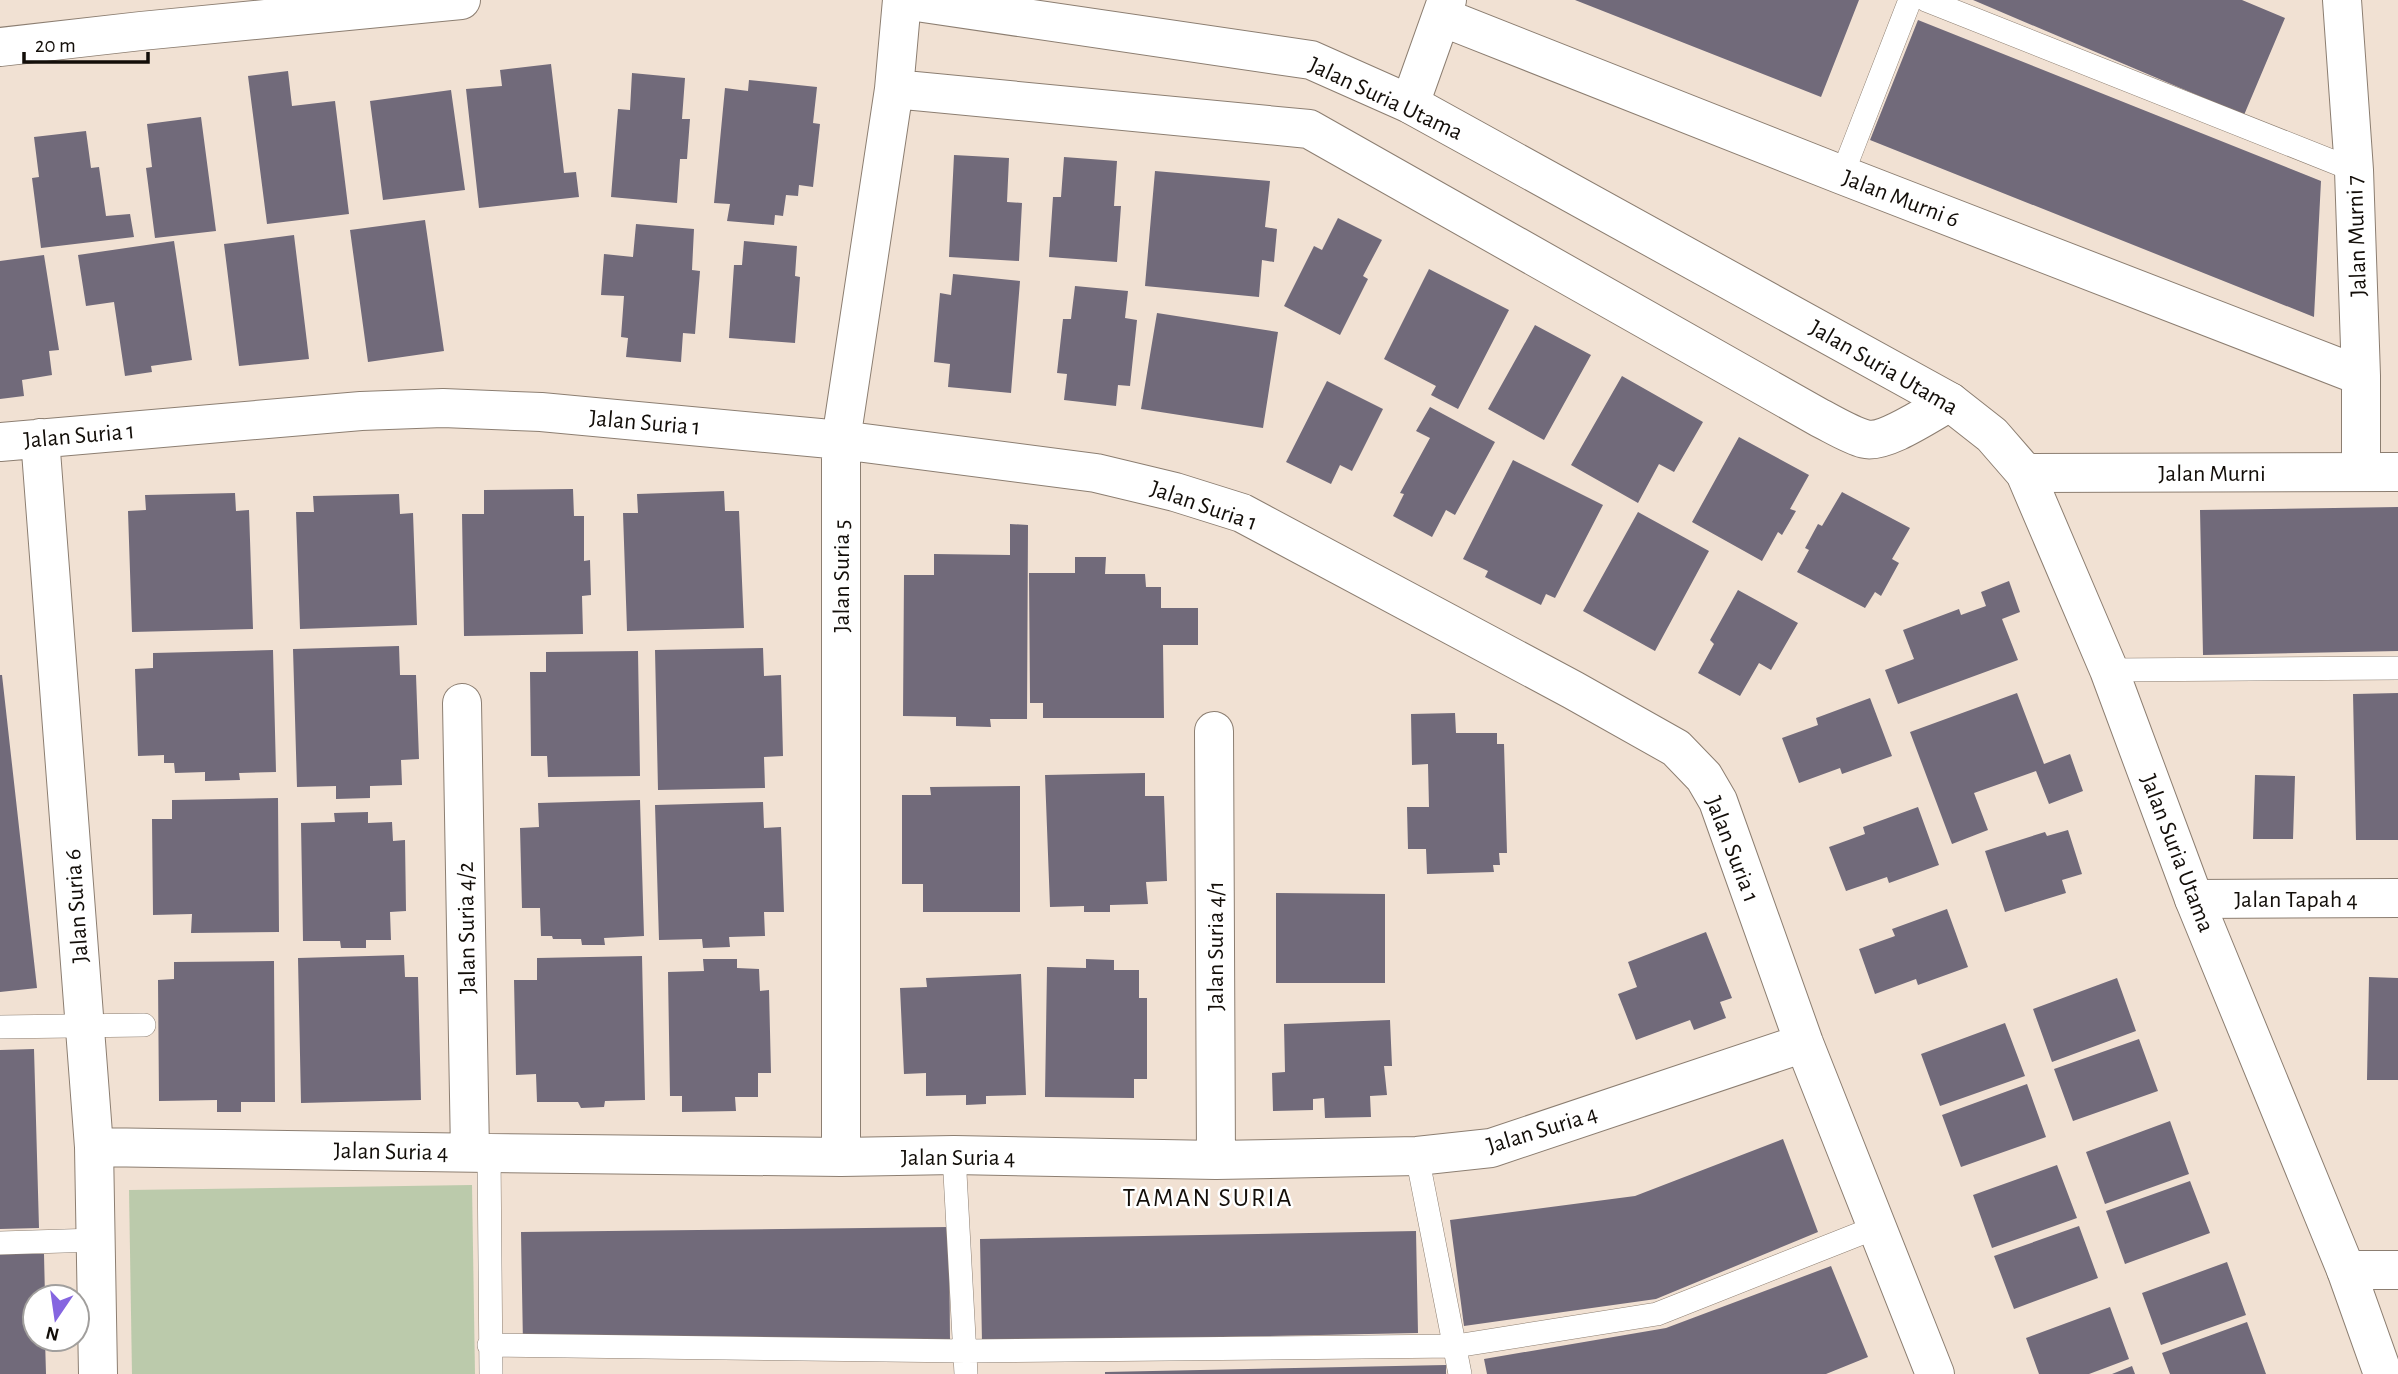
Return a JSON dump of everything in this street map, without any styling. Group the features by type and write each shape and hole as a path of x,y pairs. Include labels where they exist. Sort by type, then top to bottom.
{"street":[{"path":"0,47 461,0"},
{"name":"Jalan Suria 5","path":"841,1157 841,439 894,89 902,0"},
{"name":"Jalan Suria Utama","path":"902,0 1311,60 1410,104 1950,402 1992,435 2025,473 2109,670 2194,900 2346,1269 2383,1374"},
{"name":"Jalan Murni 7","path":"2342,0 2354,170 2361,376 2380,472"},
{"path":"1410,104 1445,8"},
{"name":"Jalan Murni 6","path":"1445,8 1842,175 2361,376"},
{"path":"894,89 1309,129 1820,418 1858,436 1878,440 1950,402"},
{"name":"Jalan Suria 1","path":"0,442 361,411 443,408 541,412 841,439 1097,473 1175,492 1242,513 1676,748 1704,777 1718,801 1804,1043 1935,1374"},
{"name":"Jalan Suria 6","path":"40,438 94,1147 98,1374"},
{"name":"Jalan Murni","path":"2025,473 2380,472"},
{"name":"Jalan Suria 4/2","path":"463,704 480,1153"},
{"name":"Jalan Suria 4/1","path":"1214,731 1216,1160"},
{"name":"Jalan Tapah 4","path":"2194,900 2398,898"},
{"name":"Jalan Suria 4","path":"94,1147 1216,1160 1417,1156 1491,1148 1804,1043"},
{"path":"2346,1269 2398,1270"}],"lane":[{"path":"1842,175 1910,0"},
{"path":"1926,0 2354,170"},
{"path":"2109,670 2398,668"},
{"path":"0,1027 145,1026"},
{"path":"480,1153 491,1374"},
{"path":"954,1156 966,1374"},
{"path":"1417,1156 1460,1374"},
{"path":"489,1345 966,1351 1456,1346 1657,1314 1877,1227"},
{"path":"0,1243 96,1240"}],"green space":[{"path":"472,1185 475,1374 132,1374 129,1190"}],"building":[{"path":"1575,0 1859,0 1821,97"},
{"path":"1973,0 2242,0 2285,18 2244,115"},
{"path":"1918,20 2321,181 2314,317 1870,140"},
{"path":"551,64 564,173 576,172 579,197 479,208 466,89 502,86 500,70"},
{"path":"288,71 292,106 335,101 349,214 267,224 248,76"},
{"path":"632,73 685,78 682,119 690,119 687,159 680,159 677,203 611,197 618,109 630,110"},
{"path":"749,80 817,87 813,123 820,124 813,187 799,185 798,196 786,195 783,216 775,215 774,225 727,221 730,204 714,203 725,88 748,91"},
{"path":"451,90 465,190 383,200 370,101"},
{"path":"201,117 216,231 155,238 146,168 152,167 147,124"},
{"path":"86,131 91,168 99,167 106,216 130,214 134,237 41,248 32,178 39,177 34,137"},
{"path":"954,155 1009,158 1007,202 1022,203 1019,261 949,257"},
{"path":"1064,157 1117,161 1114,206 1121,206 1117,262 1049,257 1053,197 1061,197"},
{"path":"1155,171 1270,181 1265,227 1277,229 1274,262 1262,260 1259,297 1145,286"},
{"path":"1338,218 1382,240 1363,276 1368,279 1340,335 1284,306 1314,246 1322,250"},
{"path":"425,220 444,351 368,362 350,230"},
{"path":"636,224 694,229 692,270 700,271 695,334 683,333 681,362 626,357 628,338 621,337 624,296 601,295 604,254 633,257"},
{"path":"294,235 309,359 239,366 224,244"},
{"path":"174,241 192,360 151,366 152,372 125,376 114,302 86,306 78,255"},
{"path":"744,241 797,246 795,276 800,277 795,343 729,338 734,265 742,265"},
{"path":"44,255 59,350 49,351 52,375 22,380 24,396 0,399 0,261"},
{"path":"1429,269 1509,310 1458,409 1431,395 1436,386 1384,359"},
{"path":"953,274 1020,281 1011,393 948,387 950,364 934,362 940,293 951,295"},
{"path":"1075,286 1128,291 1125,318 1137,320 1130,386 1118,385 1116,406 1064,400 1067,374 1057,373 1063,319 1071,319"},
{"path":"1157,313 1278,332 1263,428 1141,409"},
{"path":"1535,325 1591,355 1544,440 1488,409"},
{"path":"1622,376 1703,422 1674,472 1659,464 1638,503 1571,465"},
{"path":"1327,381 1383,409 1352,471 1340,465 1331,484 1286,462"},
{"path":"1430,407 1495,442 1455,515 1446,510 1432,537 1393,516 1404,494 1400,493 1430,438 1416,431"},
{"path":"1739,437 1809,475 1790,509 1796,511 1782,535 1778,532 1762,561 1692,522"},
{"path":"1513,460 1603,505 1555,598 1546,594 1541,605 1485,577 1488,571 1463,559"},
{"path":"573,489 574,516 584,516 584,561 590,560 591,595 582,596 583,634 464,636 462,514 484,514 484,490"},
{"path":"724,491 725,511 739,511 744,628 627,631 623,513 638,513 637,494"},
{"path":"1842,492 1910,528 1892,559 1899,563 1881,596 1875,592 1865,608 1797,572 1809,550 1805,548 1818,524 1822,526"},
{"path":"235,493 236,511 249,510 253,629 132,632 128,511 146,510 145,495"},
{"path":"399,494 400,514 413,513 417,625 300,629 296,512 314,512 313,496"},
{"path":"2398,507 2398,651 2203,655 2200,510"},
{"path":"1638,512 1709,551 1655,651 1583,611"},
{"path":"1010,524 1028,525 1027,719 990,719 991,727 956,726 956,717 903,716 904,575 934,575 934,554 1010,555"},
{"path":"1075,557 1106,557 1105,574 1145,574 1146,587 1161,587 1161,608 1198,608 1198,645 1163,645 1164,718 1043,718 1043,703 1030,703 1029,573 1075,573"},
{"path":"2009,581 2020,612 2002,619 2018,660 1898,704 1885,670 1914,659 1903,630 1959,609 1961,615 1986,606 1981,592"},
{"path":"1738,590 1798,623 1771,670 1759,663 1740,696 1698,673 1714,644 1710,640"},
{"path":"399,646 400,675 416,675 419,759 401,760 402,785 370,786 370,798 336,799 336,786 297,787 293,649"},
{"path":"763,648 764,676 781,675 783,756 764,757 765,788 658,790 655,650"},
{"path":"273,650 276,772 239,773 240,780 205,781 205,772 175,773 174,763 164,763 164,755 138,756 135,669 153,668 153,653"},
{"path":"638,651 640,776 548,777 547,756 531,756 530,672 546,672 546,652"},
{"path":"0,675 37,988 0,992"},
{"path":"2017,693 2044,764 2070,754 2083,791 2049,804 2036,771 1974,793 1988,830 1952,844 1910,732"},
{"path":"2398,693 2398,840 2356,840 2353,694"},
{"path":"1870,698 1892,756 1842,774 1840,768 1799,783 1782,738 1818,725 1816,718"},
{"path":"1455,713 1456,733 1497,733 1497,744 1504,744 1507,853 1499,853 1500,865 1493,865 1494,872 1427,874 1426,849 1408,849 1407,807 1429,807 1428,764 1412,765 1411,714"},
{"path":"1145,773 1145,796 1164,796 1167,881 1146,882 1148,904 1110,905 1110,912 1084,912 1084,906 1050,907 1045,775"},
{"path":"2255,775 2295,776 2293,839 2253,839"},
{"path":"1020,786 1020,912 923,912 923,884 902,884 902,795 931,795 930,787"},
{"path":"278,798 279,932 191,933 192,914 153,915 152,819 172,819 172,800"},
{"path":"640,800 644,936 604,938 605,945 582,945 581,939 541,936 540,908 522,908 520,828 539,827 538,803"},
{"path":"763,802 764,828 781,827 784,912 764,912 765,936 729,937 730,947 703,948 702,939 659,940 655,805"},
{"path":"1918,807 1939,865 1889,883 1887,877 1846,891 1829,847 1865,834 1863,827"},
{"path":"368,812 368,823 392,822 393,841 405,840 406,911 390,912 391,940 366,940 366,948 341,948 340,941 303,941 301,823 335,822 334,813"},
{"path":"2068,830 2082,874 2062,880 2066,893 2005,912 1985,851 2045,832 2047,836"},
{"path":"1276,893 1385,894 1385,983 1276,983"},
{"path":"1947,909 1968,967 1918,985 1916,979 1875,994 1859,949 1895,936 1892,929"},
{"path":"1706,932 1732,998 1720,1002 1726,1018 1694,1030 1690,1020 1636,1040 1618,994 1637,987 1628,962"},
{"path":"404,955 405,977 418,977 421,1100 301,1103 298,958"},
{"path":"642,956 645,1100 605,1101 604,1107 581,1108 578,1102 537,1102 536,1074 516,1075 514,980 537,980 537,958"},
{"path":"703,959 737,959 737,968 759,969 760,991 769,990 771,1073 758,1073 758,1097 735,1097 736,1111 682,1112 682,1096 670,1096 668,972 704,971"},
{"path":"1086,959 1114,960 1114,970 1139,970 1139,998 1147,998 1147,1079 1134,1079 1134,1098 1045,1097 1047,967 1086,968"},
{"path":"274,961 275,1102 241,1102 241,1112 217,1112 217,1100 159,1101 158,980 174,979 174,962"},
{"path":"1021,974 1026,1095 986,1096 986,1104 966,1105 966,1095 926,1096 926,1073 904,1074 900,988 927,987 926,978"},
{"path":"2369,977 2398,978 2398,1080 2367,1080"},
{"path":"2117,978 2136,1031 2052,1062 2033,1009"},
{"path":"1390,1020 1392,1066 1384,1066 1387,1095 1370,1096 1371,1117 1325,1118 1324,1098 1313,1099 1313,1110 1273,1111 1272,1073 1285,1072 1284,1024"},
{"path":"2005,1023 2025,1076 1940,1106 1921,1054"},
{"path":"2139,1039 2158,1091 2073,1121 2054,1069"},
{"path":"34,1049 39,1228 0,1229 0,1050"},
{"path":"2027,1084 2046,1137 1961,1167 1942,1115"},
{"path":"2170,1121 2189,1174 2105,1204 2086,1152"},
{"path":"1783,1139 1818,1232 1656,1299 1464,1326 1450,1220 1635,1196"},
{"path":"2057,1165 2077,1218 1992,1248 1973,1195"},
{"path":"2190,1181 2210,1233 2125,1264 2106,1211"},
{"path":"2079,1226 2098,1278 2014,1309 1994,1256"},
{"path":"949,1227 950,1341 523,1345 521,1232"},
{"path":"1416,1231 1418,1333 982,1342 980,1239"},
{"path":"0,1254 44,1254 45,1283 21,1283 21,1353 45,1353 46,1374 0,1374"},
{"path":"2227,1262 2246,1315 2161,1345 2142,1293"},
{"path":"1831,1266 1868,1357 1826,1374 1487,1374 1484,1359 1666,1328"},
{"path":"2110,1307 2129,1359 2089,1374 2039,1374 2026,1338"},
{"path":"2247,1322 2266,1374 2170,1374 2162,1353"},
{"path":"1446,1365 1446,1374 1105,1374 1105,1372"},
{"path":"2132,1366 2135,1374 2112,1374"}],"district":[{"name":"TAMAN SURIA","path":"1208,1197"}]}
